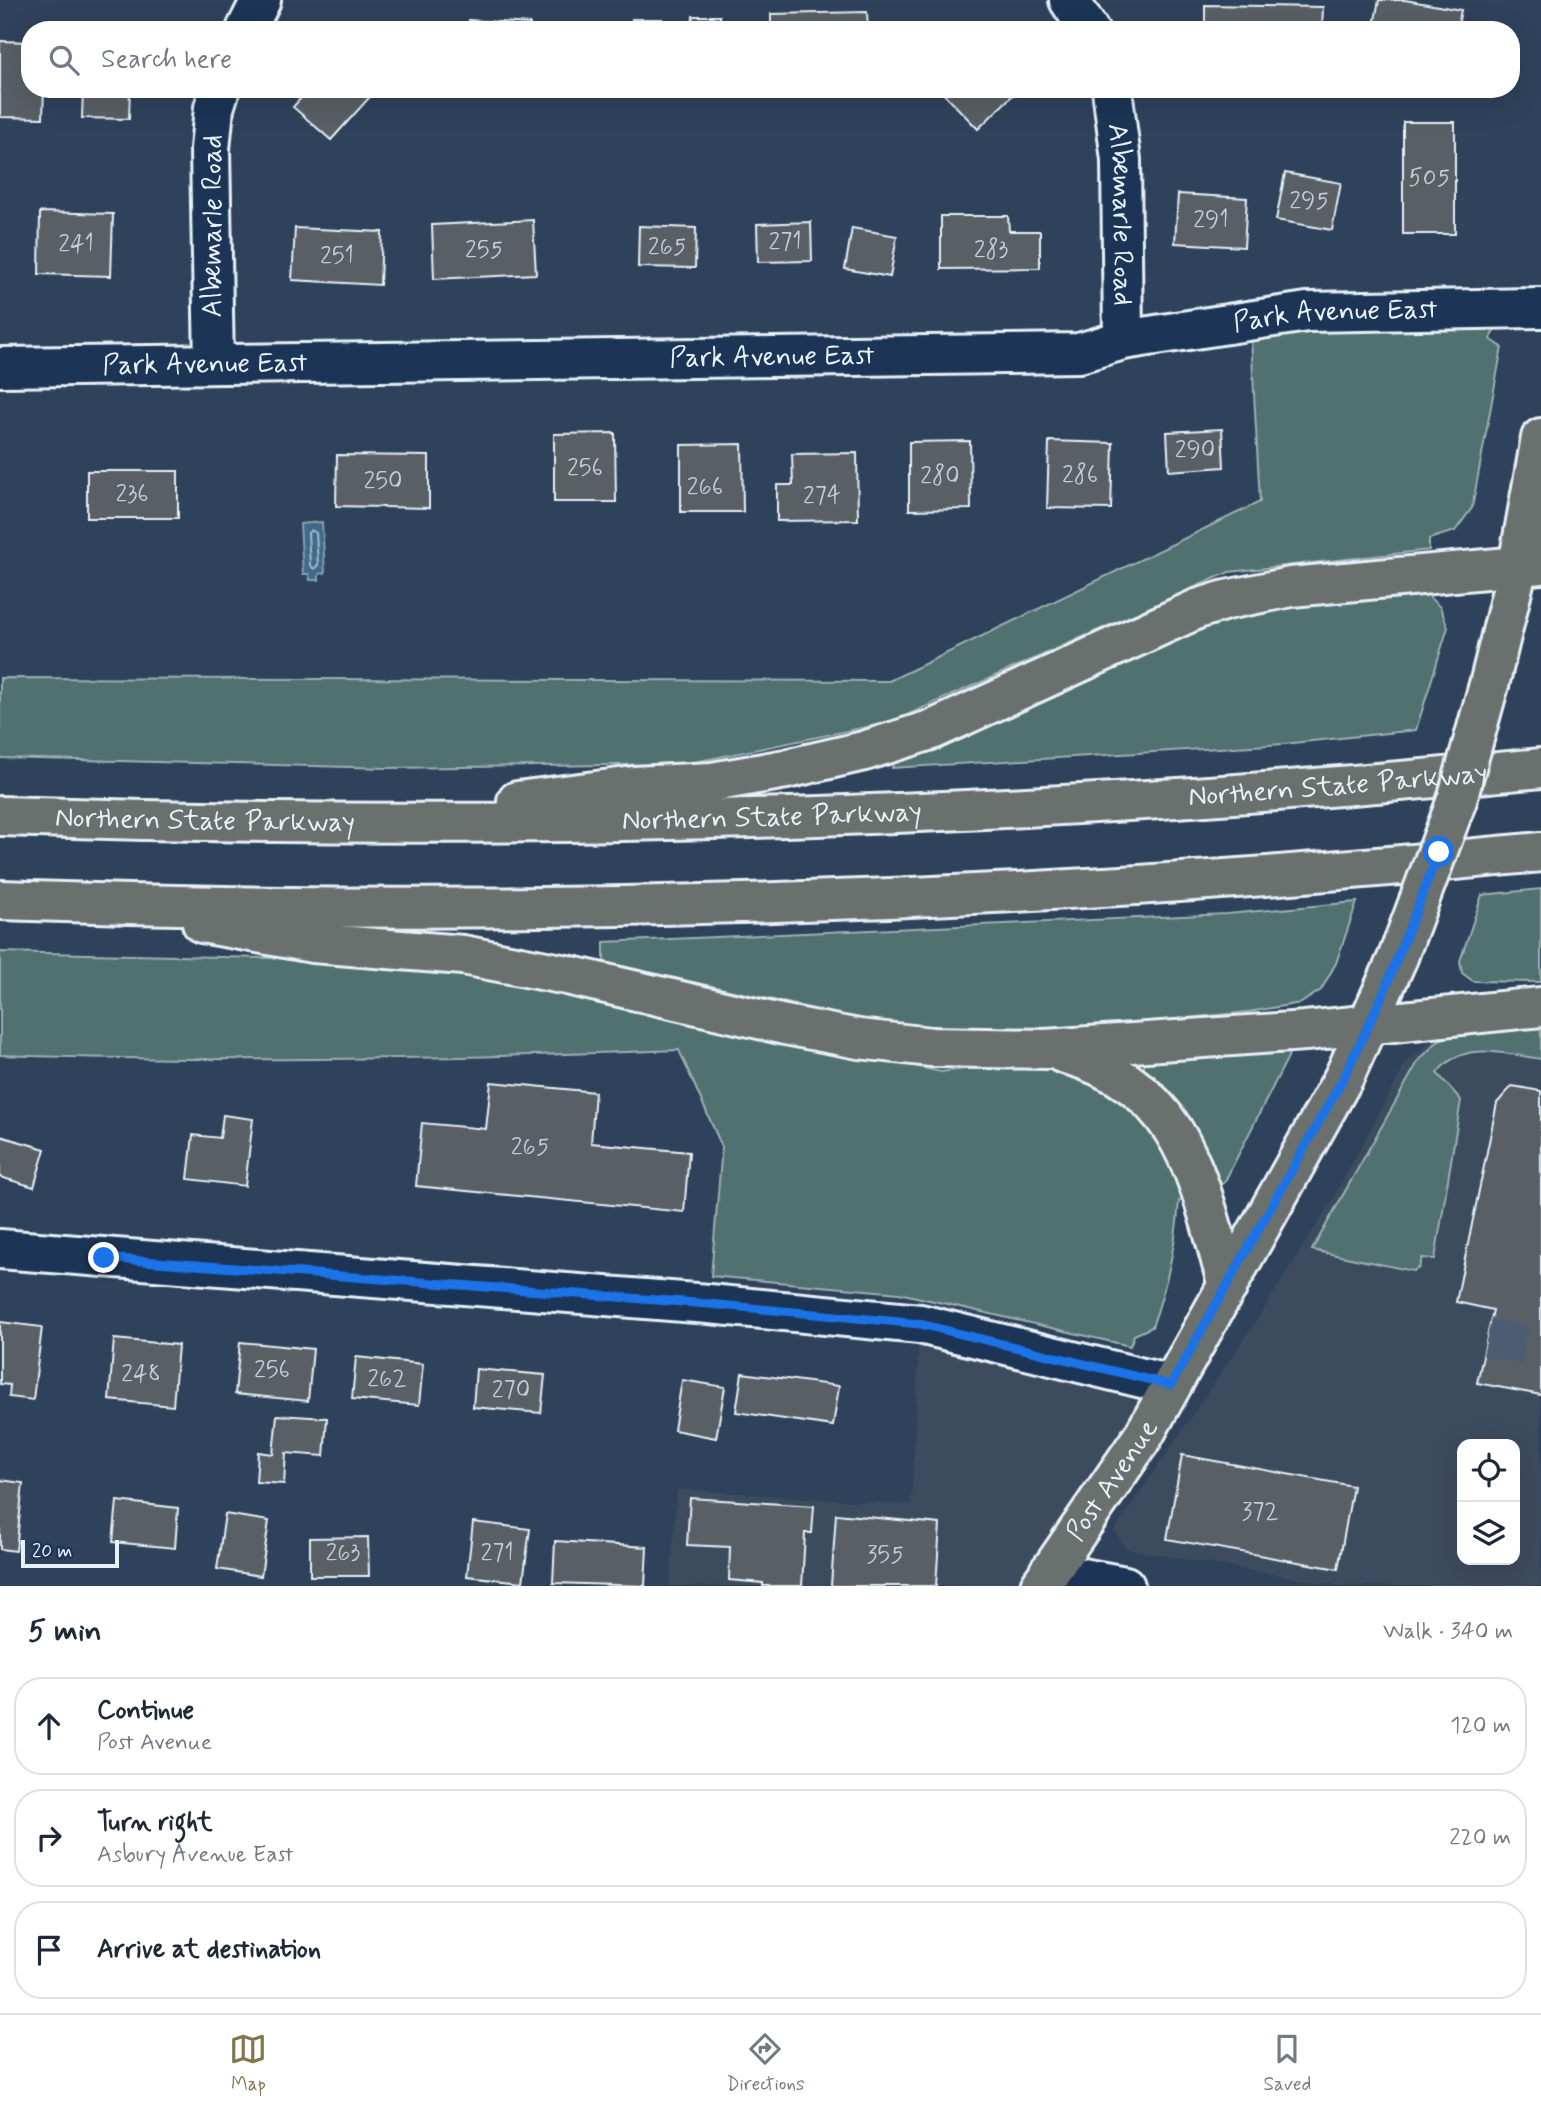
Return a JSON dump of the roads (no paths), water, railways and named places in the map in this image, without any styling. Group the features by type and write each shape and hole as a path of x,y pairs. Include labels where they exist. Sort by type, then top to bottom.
{"main road":[{"name":"Post Avenue","path":"1044,1579 1144,1435 1344,1077 1369,1024 1398,957 1457,800 1490,681 1530,565 1541,438"},
{"path":"343,824 634,786 712,782 812,764 934,729 1197,610 1226,600 1324,583 1530,565"},
{"name":"Northern State Parkway","path":"0,816 343,824 739,818 949,811 1399,784 1541,768"},
{"path":"0,900 89,904 452,906 736,902 1167,881 1541,852"},
{"path":"89,904 313,943 400,948 497,961 859,1039 955,1049 1046,1049 1369,1024 1541,1007"},
{"path":"1046,1049 1116,1074 1152,1103 1167,1121 1191,1160 1228,1286"}],"street":[{"path":"250,21 261,0"},
{"path":"1069,0 1083,21"},
{"name":"Albemarle Road","path":"214,363 210,149 217,98"},
{"name":"Albemarle Road","path":"1113,98 1121,160 1123,340"},
{"name":"Park Avenue East","path":"0,367 1079,353 1123,340 1307,312 1541,308"},
{"path":"0,1249 709,1304 920,1324 1171,1385"},
{"path":"1044,1579 1125,1586"}],"water":[{"path":"322,522 325,573 319,574 319,580 310,580 309,574 303,574 300,524"}],"tunnel":[{"path":"1487,1337 1541,1349"}]}
